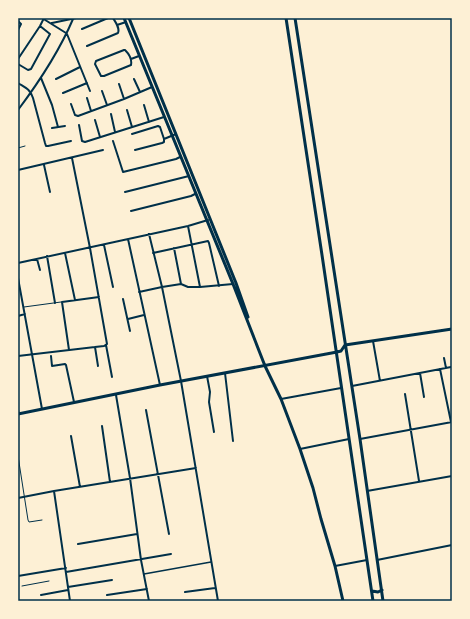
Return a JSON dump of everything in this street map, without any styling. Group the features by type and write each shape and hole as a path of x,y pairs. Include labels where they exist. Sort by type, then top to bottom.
{"main road":[{"path":"129,18 174,135 235,284 265,366 281,398 300,448 335,566 343,601"},
{"path":"286,18 349,439 355,470 373,601"},
{"path":"296,18 383,601"},
{"path":"125,20 164,117 174,135 180,157 209,220"},
{"path":"19,414 225,372 337,352 341,351 345,345 452,329"},
{"path":"355,470 364,469"},
{"path":"372,591 378,592 382,590"}],"street":[{"path":"18,59 40,26 43,18 67,33 90,90"},
{"path":"52,23 63,19 76,18"},
{"path":"82,30 108,18"},
{"path":"86,46 118,33 118,25 113,18"},
{"path":"18,110 41,78 67,33 73,19"},
{"path":"118,25 125,20"},
{"path":"18,22 21,24 18,30"},
{"path":"18,64 28,70 31,69 50,34 40,26"},
{"path":"124,50 127,51 131,59 132,63 130,66 102,76 95,64 97,60 124,50"},
{"path":"131,59 140,56"},
{"path":"56,79 80,67"},
{"path":"41,78 52,105 58,127"},
{"path":"134,79 140,93"},
{"path":"18,83 31,93 46,146 70,141"},
{"path":"63,93 87,83"},
{"path":"119,84 124,99"},
{"path":"71,104 75,115 78,116 107,106 152,87"},
{"path":"102,90 107,106"},
{"path":"87,98 91,112"},
{"path":"144,105 149,122"},
{"path":"127,110 132,127"},
{"path":"111,114 115,132"},
{"path":"79,125 82,141 85,142 164,117"},
{"path":"95,120 100,137"},
{"path":"52,128 65,126"},
{"path":"132,134 158,126 160,127 164,139"},
{"path":"135,150 162,143 164,142 164,139 174,135"},
{"path":"113,141 122,171 124,172 180,157"},
{"path":"18,170 102,150"},
{"path":"72,158 108,341 106,345 112,377"},
{"path":"44,165 50,192"},
{"path":"125,192 189,176"},
{"path":"131,211 196,194"},
{"path":"18,263 188,226 209,220"},
{"path":"188,226 200,287"},
{"path":"149,234 162,287 181,381 218,601"},
{"path":"128,239 160,385"},
{"path":"153,253 207,241 209,243 219,286"},
{"path":"104,244 113,287"},
{"path":"174,248 181,284"},
{"path":"65,253 75,300"},
{"path":"47,256 55,303"},
{"path":"37,259 40,270"},
{"path":"18,278 42,410"},
{"path":"139,292 181,284 188,287 200,287 235,284"},
{"path":"69,350 62,302 99,297"},
{"path":"123,299 130,331"},
{"path":"18,316 25,314"},
{"path":"128,319 144,315"},
{"path":"372,340 380,381"},
{"path":"18,356 106,345"},
{"path":"95,347 98,366"},
{"path":"51,356 52,366 66,365 74,402"},
{"path":"444,358 446,368"},
{"path":"351,386 451,367"},
{"path":"360,439 452,422 440,369"},
{"path":"225,372 232,441"},
{"path":"420,373 424,397"},
{"path":"207,376 210,392 209,402 214,432"},
{"path":"281,398 342,387"},
{"path":"116,394 130,478 141,560 149,601"},
{"path":"404,394 419,481"},
{"path":"146,410 169,534"},
{"path":"102,426 110,482"},
{"path":"71,436 80,487"},
{"path":"300,448 349,439"},
{"path":"18,498 196,468"},
{"path":"367,490 452,476"},
{"path":"54,491 70,601"},
{"path":"78,544 137,534"},
{"path":"377,560 452,545"},
{"path":"66,572 171,554"},
{"path":"335,566 368,560"},
{"path":"144,574 211,562"},
{"path":"18,576 66,568"},
{"path":"41,595 68,588 112,580"},
{"path":"185,592 216,588"},
{"path":"106,595 147,589"}],"lane":[{"path":"18,148 25,146"},
{"path":"24,307 62,302"},
{"path":"18,406 19,414"},
{"path":"18,456 28,522 42,520"},
{"path":"22,586 49,581"}]}
